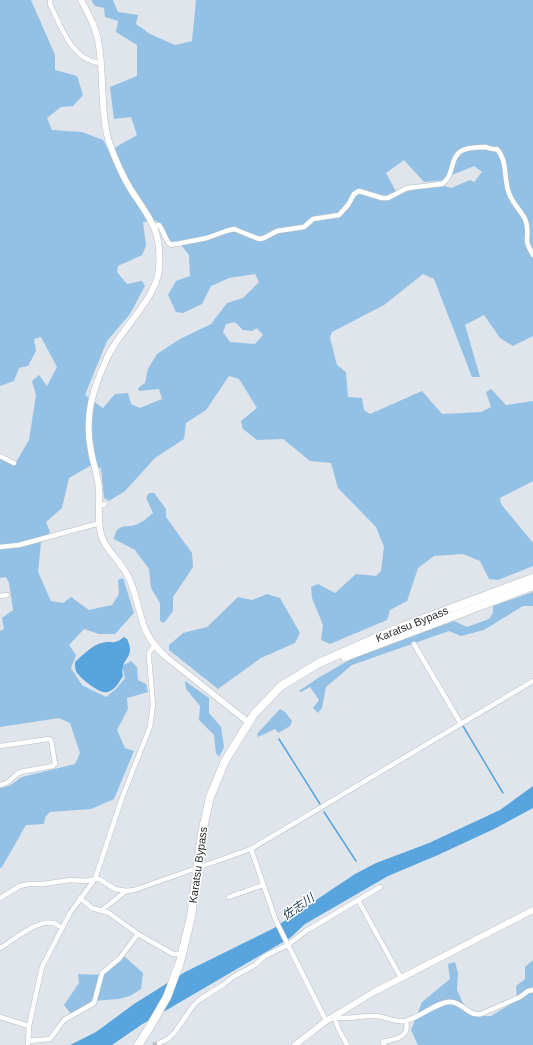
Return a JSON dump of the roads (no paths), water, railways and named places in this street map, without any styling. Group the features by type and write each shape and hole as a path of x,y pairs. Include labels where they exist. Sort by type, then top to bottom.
{"highway":[{"name":"Karatsu Bypass","path":"138,1045 167,997 182,958 191,917 202,833 210,797 224,761 254,714 276,693 281,686 300,674 337,655 408,624 533,578"},
{"name":"Karatsu Bypass","path":"276,693 321,667 339,659 533,586"}],"street":[{"path":"50,0 50,4 74,50 95,63 101,63"},
{"path":"81,0 96,32 99,45 105,121 108,139 120,171 154,226 158,240 159,255 158,272 152,291 118,339 108,357 91,399 88,414 91,450 102,505 100,523 104,542 125,568 132,584 142,623 154,646 248,722"},
{"path":"154,226 159,225 163,230 168,243 171,245 207,238 226,231 234,230 259,239 264,238 277,231 304,227 313,219 334,217 339,215 348,205 354,194 359,191 382,198 388,198 407,188 442,184 450,176 454,160 460,152 464,150 486,147 494,150 497,148 501,152 508,190 514,204 524,217 528,229 527,241 533,255"},
{"path":"0,456 14,463"},
{"path":"0,547 19,545 100,523"},
{"path":"0,596 7,595"},
{"path":"414,644 461,724"},
{"path":"138,934 119,959 102,974 94,1003 64,1020 50,1039 28,1043 29,1026 42,967 61,927 95,878 122,798 150,727 152,682 149,653 154,646"},
{"path":"0,898 20,886 28,884 44,884 70,880 87,881 95,878 99,879 115,890 134,890 251,849 533,680"},
{"path":"0,746 49,739 51,740 55,764 53,766 20,772 16,774 8,783 0,785"},
{"path":"251,849 276,921 326,1021"},
{"path":"229,897 264,885"},
{"path":"159,1043 175,1032 199,1000 255,965 265,956 288,945 306,931 380,888"},
{"path":"102,910 126,891"},
{"path":"80,898 92,908 109,913 138,934 182,958"},
{"path":"358,900 400,978"},
{"path":"295,1045 326,1021 374,992 533,910"},
{"path":"0,948 35,926 53,923 61,927"},
{"path":"334,1017 341,1018 367,1015 406,1021 441,1004 451,1002 475,1015 481,1014 533,990"},
{"path":"0,1017 29,1026"},
{"path":"334,1017 339,1031 345,1039 347,1045"},
{"path":"384,1045 383,1042 402,1037 407,1026 406,1021"}],"waterway":[{"path":"463,726 503,793"},
{"path":"279,739 320,804"},
{"path":"324,812 356,861"}],"tunnel":[{"path":"153,1045 159,1043"}],"water label":[{"name":"佐志川","path":"298,907"}]}
